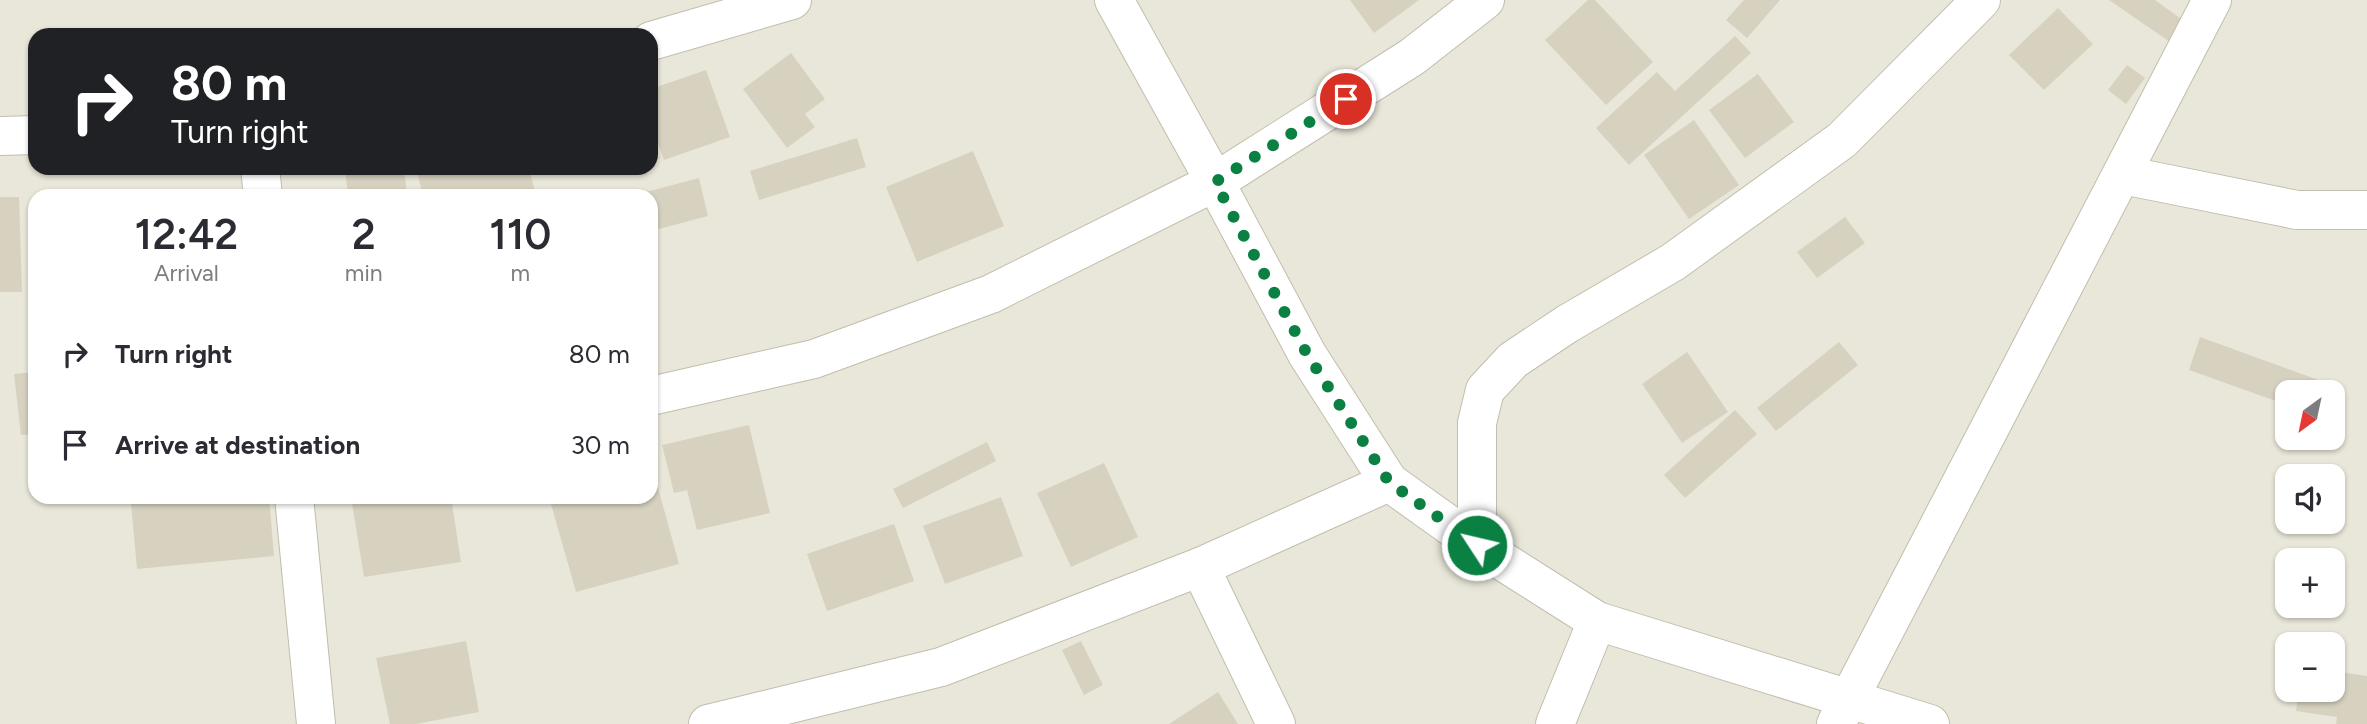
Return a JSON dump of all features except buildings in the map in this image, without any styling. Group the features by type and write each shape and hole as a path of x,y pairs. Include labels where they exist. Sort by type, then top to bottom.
{"street":[{"path":"658,39 792,0"},
{"path":"1114,0 1307,354 1389,482 1477,545 1597,621 1843,711 1930,724"},
{"path":"658,394 814,359 990,293 1215,182 1412,57 1485,0"},
{"path":"1477,545 1477,423 1485,390 1513,359 1673,262 1842,140 1981,0"},
{"path":"1843,711 2212,0"},
{"path":"0,136 28,135"},
{"path":"2123,175 2297,210 2367,210"},
{"path":"708,724 941,667 1200,566 1389,482"},
{"path":"295,504 316,724"},
{"path":"1200,566 1276,724"},
{"path":"1555,724 1597,621"}],"shaded area":[{"path":"0,0 2367,0 2367,724 0,724"}],"route":[{"path":"1346,99 1215,182 1307,354 1389,482 1477,545"}]}
